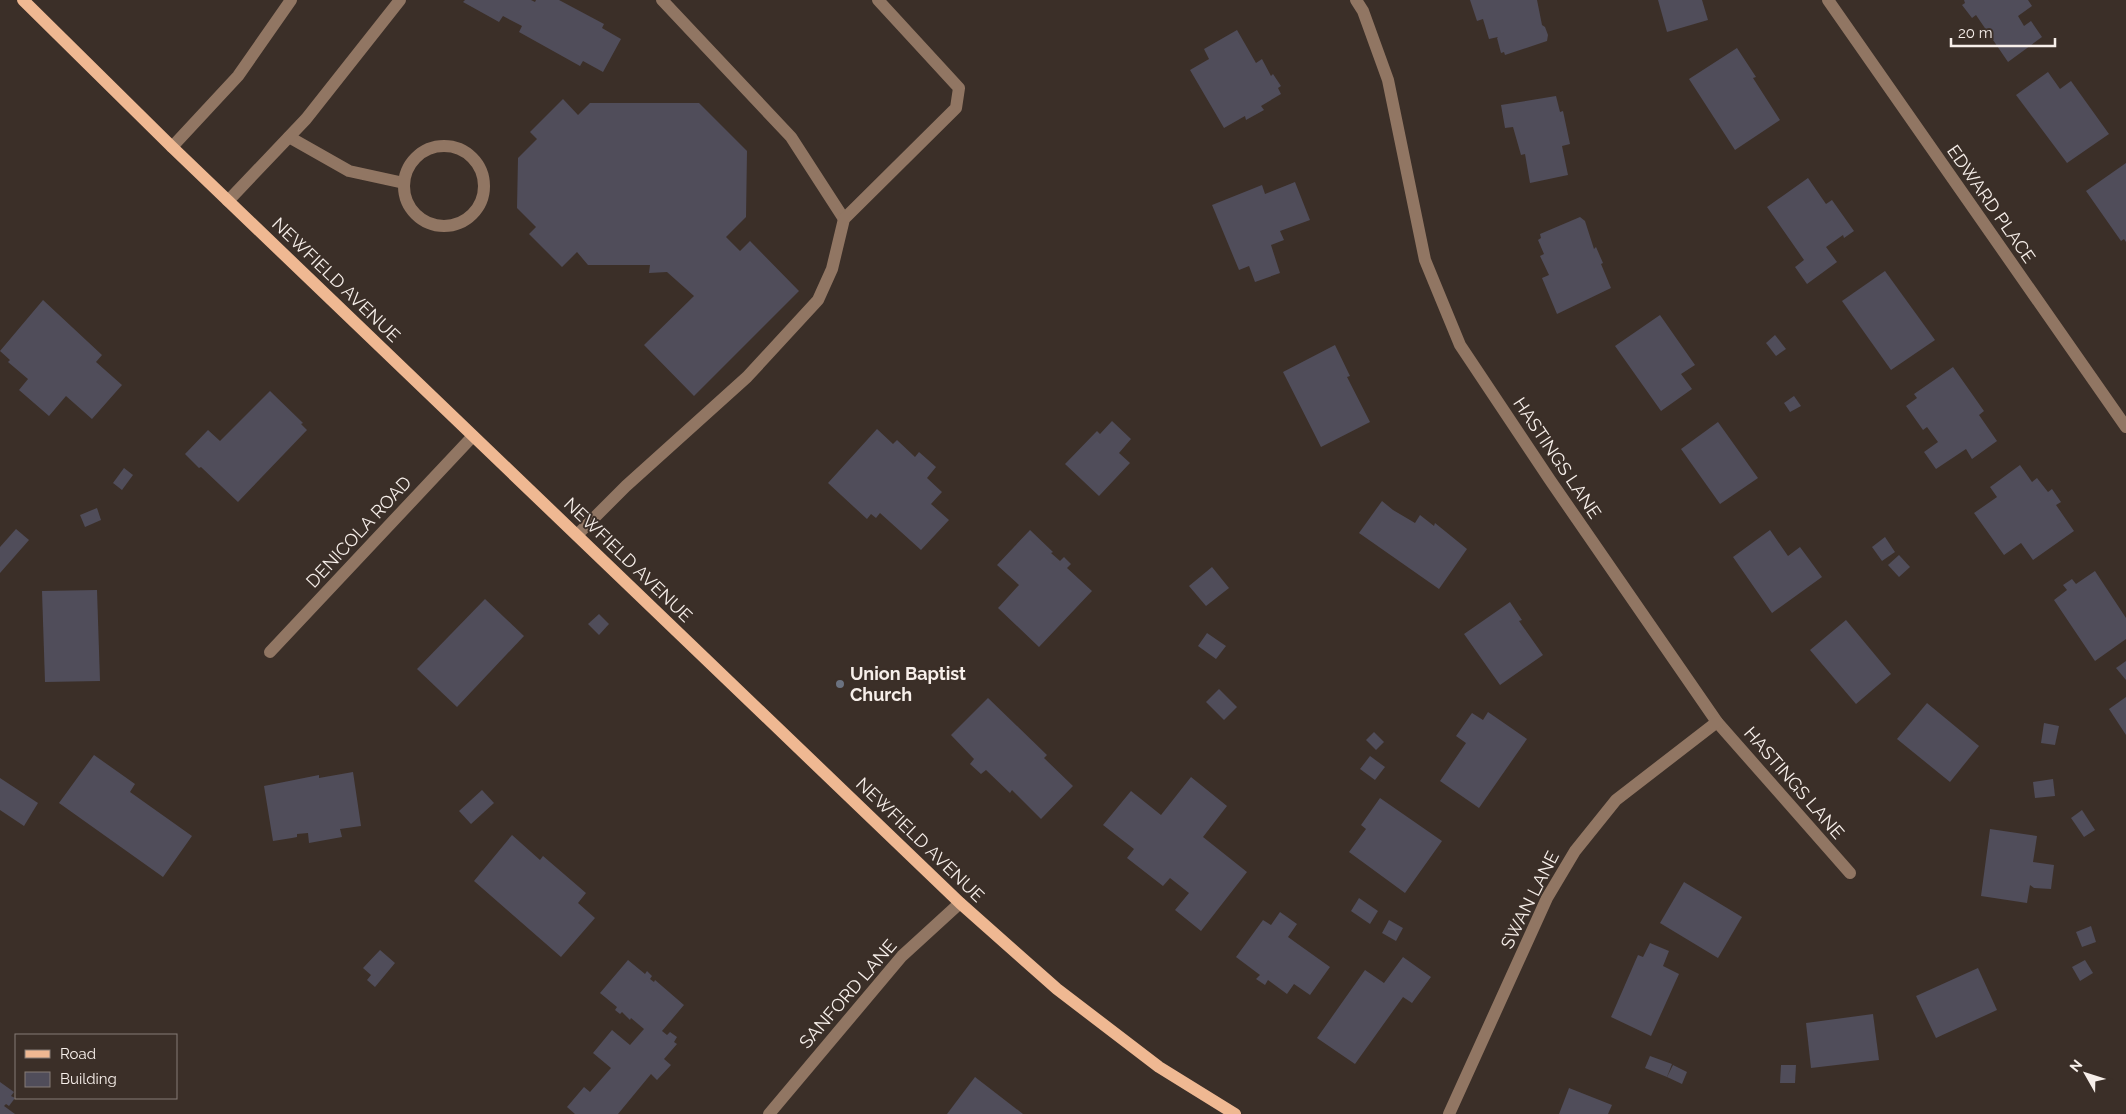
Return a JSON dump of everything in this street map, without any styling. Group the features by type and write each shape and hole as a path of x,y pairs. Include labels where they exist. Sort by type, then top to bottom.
{"main road":[{"name":"NEWFIELD AVENUE","path":"22,0 228,201 960,903 1057,989 1159,1066 1235,1114"}],"street":[{"path":"172,147 238,76 291,0"},
{"path":"228,201 306,119 400,0"},
{"path":"662,0 791,137 844,220"},
{"path":"576,534 626,486 747,377 818,300 832,269 844,220 956,108 959,88 878,0"},
{"name":"HASTINGS LANE","path":"1356,0 1363,11 1388,80 1426,260 1460,345 1550,480 1718,722 1850,873"},
{"name":"EDWARD PLACE","path":"1828,0 2126,427"},
{"path":"289,137 349,171 404,183"},
{"path":"450,145 463,149 474,158 481,169 485,182 484,195 475,212 459,224 445,226 432,225 420,218 405,196 404,183 407,170 414,159 424,150 450,145"},
{"name":"DENICOLA ROAD","path":"270,652 473,436"},
{"name":"SWAN LANE","path":"1449,1114 1547,898 1575,851 1616,800 1718,722"},
{"name":"SANFORD LANE","path":"769,1114 902,956 960,903"}],"building":[{"path":"465,0 531,0 535,2 536,0 559,0 604,24 602,28 621,39 603,72 583,61 580,66 519,32 522,26 503,16 499,22 463,2"},
{"path":"1470,0 1537,0 1542,25 1545,27 1548,35 1547,41 1505,55 1504,52 1501,53 1498,37 1489,39 1483,19 1477,21"},
{"path":"1658,0 1702,0 1708,20 1667,32"},
{"path":"1964,0 2028,0 2032,6 2018,16 2024,26 2031,21 2042,37 2008,62 1976,15 1972,18 1962,5 1965,3"},
{"path":"1237,30 1256,63 1262,59 1271,76 1273,74 1281,86 1278,88 1281,94 1261,106 1264,110 1246,120 1245,116 1224,128 1190,70 1209,59 1204,49"},
{"path":"1737,48 1756,77 1753,78 1780,120 1735,150 1689,79"},
{"path":"2048,72 2060,89 2071,81 2109,134 2067,163 2016,95"},
{"path":"1556,96 1560,112 1563,111 1570,144 1562,146 1568,175 1530,183 1525,154 1521,155 1513,127 1505,128 1501,105"},
{"path":"563,99 578,115 590,103 699,103 747,151 746,217 726,237 740,251 750,241 799,291 694,396 644,345 694,296 667,272 649,273 650,265 588,265 577,252 562,267 529,234 536,227 517,208 518,158 537,139 530,132"},
{"path":"2126,163 2126,242 2124,239 2121,241 2086,191"},
{"path":"1808,178 1826,204 1832,200 1854,231 1844,238 1843,235 1826,247 1837,262 1807,284 1795,267 1804,260 1767,207"},
{"path":"1295,182 1310,220 1280,231 1284,240 1271,245 1280,273 1255,282 1249,266 1239,270 1212,205 1262,185 1265,194"},
{"path":"1580,217 1585,221 1594,249 1596,247 1611,288 1557,314 1542,278 1549,275 1540,256 1544,254 1538,240 1541,238 1540,234"},
{"path":"1885,271 1935,340 1891,370 1842,301"},
{"path":"43,300 102,355 96,362 122,385 92,419 66,396 49,416 19,390 28,379 8,362 10,360 0,351"},
{"path":"1660,315 1695,365 1681,374 1692,389 1661,411 1615,346"},
{"path":"1775,335 1786,349 1776,356 1766,343"},
{"path":"1335,345 1350,376 1347,377 1370,422 1321,447 1283,372"},
{"path":"1953,367 1984,411 1979,415 1997,441 1972,459 1966,449 1936,469 1924,452 1938,442 1927,427 1923,430 1906,406 1917,398 1914,394"},
{"path":"270,391 303,423 301,424 307,430 238,502 185,454 208,430 220,441"},
{"path":"1794,396 1801,406 1790,412 1784,403"},
{"path":"1112,421 1131,439 1119,453 1130,463 1099,496 1065,464 1097,431 1100,434"},
{"path":"1718,422 1758,478 1720,504 1681,449"},
{"path":"877,429 893,444 897,440 915,457 919,452 936,467 927,478 942,492 931,504 949,520 921,550 880,513 876,518 871,514 867,519 828,483"},
{"path":"2020,465 2032,482 2037,478 2048,492 2052,489 2061,502 2056,505 2074,531 2033,560 2021,543 2004,555 1974,513 1997,497 1990,487"},
{"path":"124,468 133,475 122,490 113,483"},
{"path":"1382,501 1415,523 1420,515 1434,526 1435,523 1467,549 1439,589 1359,533"},
{"path":"97,508 101,520 85,527 80,515"},
{"path":"16,529 29,540 0,573 0,547"},
{"path":"1030,530 1060,561 1064,557 1071,564 1067,568 1092,591 1039,647 998,608 1019,585 997,565"},
{"path":"1770,530 1788,556 1800,547 1822,577 1772,613 1733,557"},
{"path":"1885,537 1895,552 1882,561 1872,547"},
{"path":"1899,555 1910,567 1899,577 1888,565"},
{"path":"1212,567 1229,588 1206,606 1189,586"},
{"path":"2095,571 2126,618 2126,639 2095,661 2054,600 2067,590 2063,585 2072,579 2076,584"},
{"path":"97,590 100,681 45,682 42,591"},
{"path":"485,599 524,636 457,707 417,669"},
{"path":"1510,602 1522,620 1519,621 1543,655 1500,685 1464,634"},
{"path":"599,614 609,624 599,635 588,624"},
{"path":"1846,620 1891,674 1856,704 1810,650"},
{"path":"1207,633 1226,646 1216,659 1198,646"},
{"path":"2126,661 2126,680 2116,668"},
{"path":"1219,689 1237,707 1224,720 1206,702"},
{"path":"2126,697 2126,735 2109,709"},
{"path":"988,698 1047,755 1044,758 1073,786 1041,819 1012,790 1010,793 986,770 981,774 970,764 974,759 951,735"},
{"path":"1927,703 1979,746 1950,782 1897,739"},
{"path":"1488,712 1527,739 1479,808 1440,781 1466,743 1456,736 1472,713 1483,720"},
{"path":"2044,723 2059,726 2055,745 2041,743"},
{"path":"1374,732 1384,742 1376,750 1366,740"},
{"path":"94,755 135,784 130,792 192,836 163,877 59,803"},
{"path":"1370,756 1385,767 1375,780 1360,769"},
{"path":"353,772 361,826 340,829 342,837 309,843 308,833 273,841 264,786 319,775 319,778"},
{"path":"1191,777 1227,806 1203,837 1247,872 1201,931 1175,910 1189,893 1170,878 1163,886 1127,858 1134,849 1103,825 1131,791 1161,815"},
{"path":"0,778 38,803 24,826 0,810"},
{"path":"2053,779 2055,796 2035,798 2033,782"},
{"path":"482,790 494,803 471,824 459,811"},
{"path":"1380,798 1442,841 1405,893 1349,852 1366,829 1361,825"},
{"path":"2082,810 2095,830 2084,837 2071,818"},
{"path":"1990,829 2037,836 2033,862 2054,865 2051,889 2034,888 2030,885 2027,903 1981,896"},
{"path":"512,835 540,860 543,856 586,893 578,903 595,918 561,957 474,881"},
{"path":"1684,882 1742,917 1718,958 1660,923"},
{"path":"1359,898 1378,911 1370,924 1351,911"},
{"path":"1280,912 1297,924 1288,937 1330,967 1310,995 1294,984 1287,994 1268,980 1265,985 1256,979 1260,975 1236,957 1263,920 1271,925"},
{"path":"1389,920 1403,928 1396,941 1382,933"},
{"path":"2091,926 2096,942 2082,947 2076,932"},
{"path":"1650,943 1669,951 1663,966 1679,974 1651,1036 1611,1017 1638,955 1643,957"},
{"path":"380,950 395,963 375,987 367,980 371,975 363,968"},
{"path":"1403,957 1431,977 1412,1003 1403,997 1355,1064 1317,1038 1365,970 1384,983"},
{"path":"628,960 645,974 647,971 652,976 650,979 654,982 655,980 684,1005 662,1031 667,1035 670,1032 677,1037 674,1042 677,1044 664,1059 671,1065 657,1080 651,1074 618,1114 575,1114 567,1107 584,1087 590,1092 611,1068 593,1053 612,1030 630,1045 644,1029 622,1012 620,1014 615,1010 617,1007 600,993"},
{"path":"2085,960 2093,973 2080,981 2072,967"},
{"path":"1978,968 1997,1010 1936,1038 1916,996"},
{"path":"1873,1014 1879,1060 1811,1068 1806,1023"},
{"path":"1650,1056 1672,1064 1667,1077 1645,1068"},
{"path":"1673,1065 1687,1072 1682,1084 1667,1077"},
{"path":"1781,1065 1796,1065 1795,1083 1780,1083"},
{"path":"975,1077 1023,1114 947,1114"},
{"path":"0,1082 14,1092 11,1096 15,1098 9,1106 6,1104 4,1106 15,1114 0,1114"},
{"path":"1569,1088 1612,1105 1608,1114 1559,1114"}],"place":[{"name":"Union Baptist Church","path":"840,684"}]}
